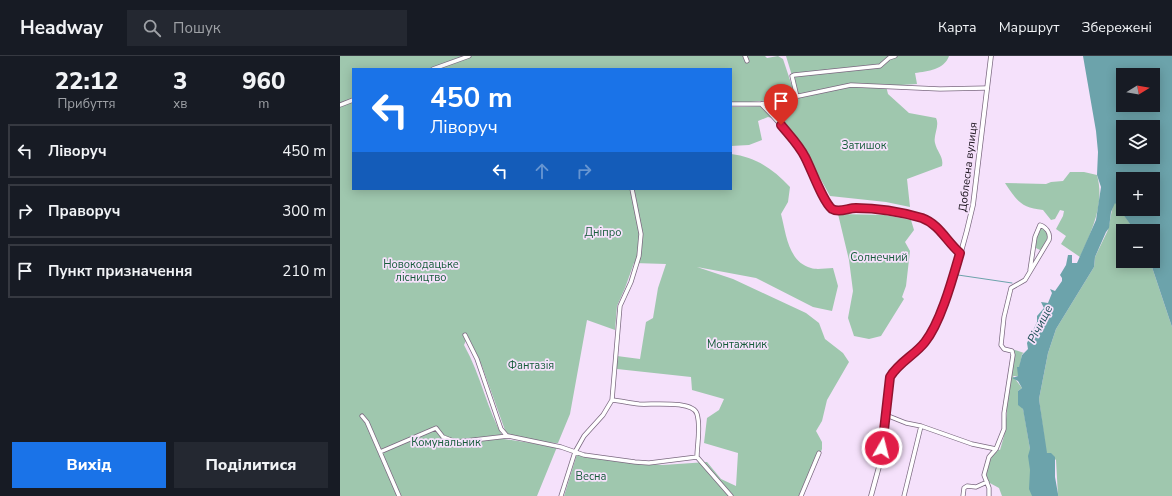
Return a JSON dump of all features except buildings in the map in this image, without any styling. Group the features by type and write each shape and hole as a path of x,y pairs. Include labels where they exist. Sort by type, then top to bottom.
{"street":[{"path":"436,68 469,56"},
{"path":"745,56 747,61"},
{"path":"797,96 792,76 794,75 880,66 895,56"},
{"name":"Доблесна вулиця","path":"871,496 880,463 890,377 896,368 919,349 932,331 954,274 960,253 973,205 991,56"},
{"path":"732,104 761,104 851,85 940,90 987,88"},
{"path":"340,105 352,100"},
{"path":"761,104 799,146 825,200 833,209 838,211 848,208 879,209 922,218 939,229 954,248 960,253"},
{"path":"561,496 575,452 584,436 603,415 612,400 620,306 631,282 639,256 641,234 632,190"},
{"path":"989,496 990,488 984,475 989,457 996,448 1004,429 1004,413 1013,355 1012,351 1002,347 1004,317 1011,288 1025,280 1050,237 1046,228 1040,225 1035,237 1030,270"},
{"path":"465,335 477,359 501,429 504,434 508,436"},
{"path":"612,400 640,404 661,403 691,408 697,413 697,457 731,496"},
{"path":"886,415 972,444 996,448"},
{"path":"362,416 368,422 398,496"},
{"path":"904,496 921,426"},
{"path":"380,452 435,428 443,437 456,442 508,436 561,447 575,452 649,463 697,457"},
{"path":"801,496 819,453"},
{"path":"963,496 964,488 967,486 976,487 987,482"}],"green space":[{"path":"340,56 765,56 767,58 778,56 783,59 794,92 772,100 732,103 732,68 352,68 352,190 732,190 732,154 756,161 770,169 790,187 788,202 781,214 789,246 797,260 803,265 813,269 833,268 838,286 832,311 813,307 756,278 697,267 733,279 806,313 819,323 825,339 843,353 849,362 827,400 822,421 816,431 822,442 822,449 803,496 564,496 577,454 617,461 663,465 707,462 721,479 736,486 738,453 704,443 707,418 719,410 724,399 692,390 691,377 617,369 617,356 640,359 646,322 653,318 658,288 666,264 634,263 617,306 615,330 587,320 570,414 558,443 531,441 506,433 482,366 467,338 464,345 475,368 498,428 504,439 557,447 537,496 340,496"},
{"name":"Затишок","path":"786,56 949,56 947,61 935,69 915,73 917,84 886,86 888,94 909,113 936,118 937,127 935,140 942,160 942,166 907,179 910,207 886,202 830,196 804,149 781,120 768,117 758,121 762,140 749,145 732,146 732,107 767,106 799,99"},
{"path":"1070,172 1084,172 1097,175 1099,186 1096,217 1080,257 1061,244 1066,236 1056,229 1064,211 1060,210 1055,219 1051,220 1043,210 1024,205 1016,199 1005,183 1046,184 1063,181"},
{"path":"1115,202 1116,216 1125,216 1130,224 1116,224 1116,268 1152,268 1172,327 1172,496 1058,496 1056,460 1046,452 1039,399 1048,353 1056,329 1094,267 1095,257 1108,230 1113,205"},
{"name":"Солнечний","path":"838,214 885,215 911,220 914,230 905,242 910,251 906,286 902,297 904,299 881,336 869,339 854,336 848,318 853,291 849,260"},
{"path":"1043,228 1048,235 1045,245 1040,250 1034,247 1039,229"},
{"path":"1012,349 1024,353 1022,354 1018,376 1013,376 1022,388 1018,391 1024,413 1030,449 1032,496 1002,496 999,488 988,482 987,478 987,469 990,461 997,449 1000,450 1004,436 1007,411 1003,410"}],"water":[{"name":"Річище","path":"1083,56 1172,56 1172,327 1152,268 1160,268 1160,224 1130,224 1124,216 1160,216 1160,172 1116,172 1116,204 1115,203 1111,212 1109,228 1095,257 1094,267 1056,329 1048,353 1039,399 1047,453 1051,453 1055,457 1055,477 1058,496 1032,496 1029,489 1030,470 1028,456 1030,449 1023,409 1018,405 1018,391 1022,388 1018,381 1012,378 1018,376 1017,367 1019,367 1022,355 1028,349 1027,343 1037,322 1037,316 1044,308 1041,302 1048,303 1052,293 1050,289 1055,291 1062,281 1060,275 1066,265 1068,255 1072,255 1072,263 1077,263 1096,220 1101,187 1097,175 1098,152 1096,131"}],"waterway":[{"path":"958,275 1012,283"}],"route":[{"path":"781,125 799,146 825,200 833,209 838,211 848,208 879,209 916,218 922,218 939,229 954,248 960,253 943,305 927,341 896,368 890,377 887,395 885,434 882,448"}],"park label":[{"name":"Дніпро","path":"603,232"},
{"name":"Новокодацьке лісництво","path":"421,270"},
{"name":"Монтажник","path":"737,344"},
{"name":"Фантазія","path":"531,365"},
{"name":"Комунальник","path":"446,442"},
{"name":"Весна","path":"591,476"}]}
